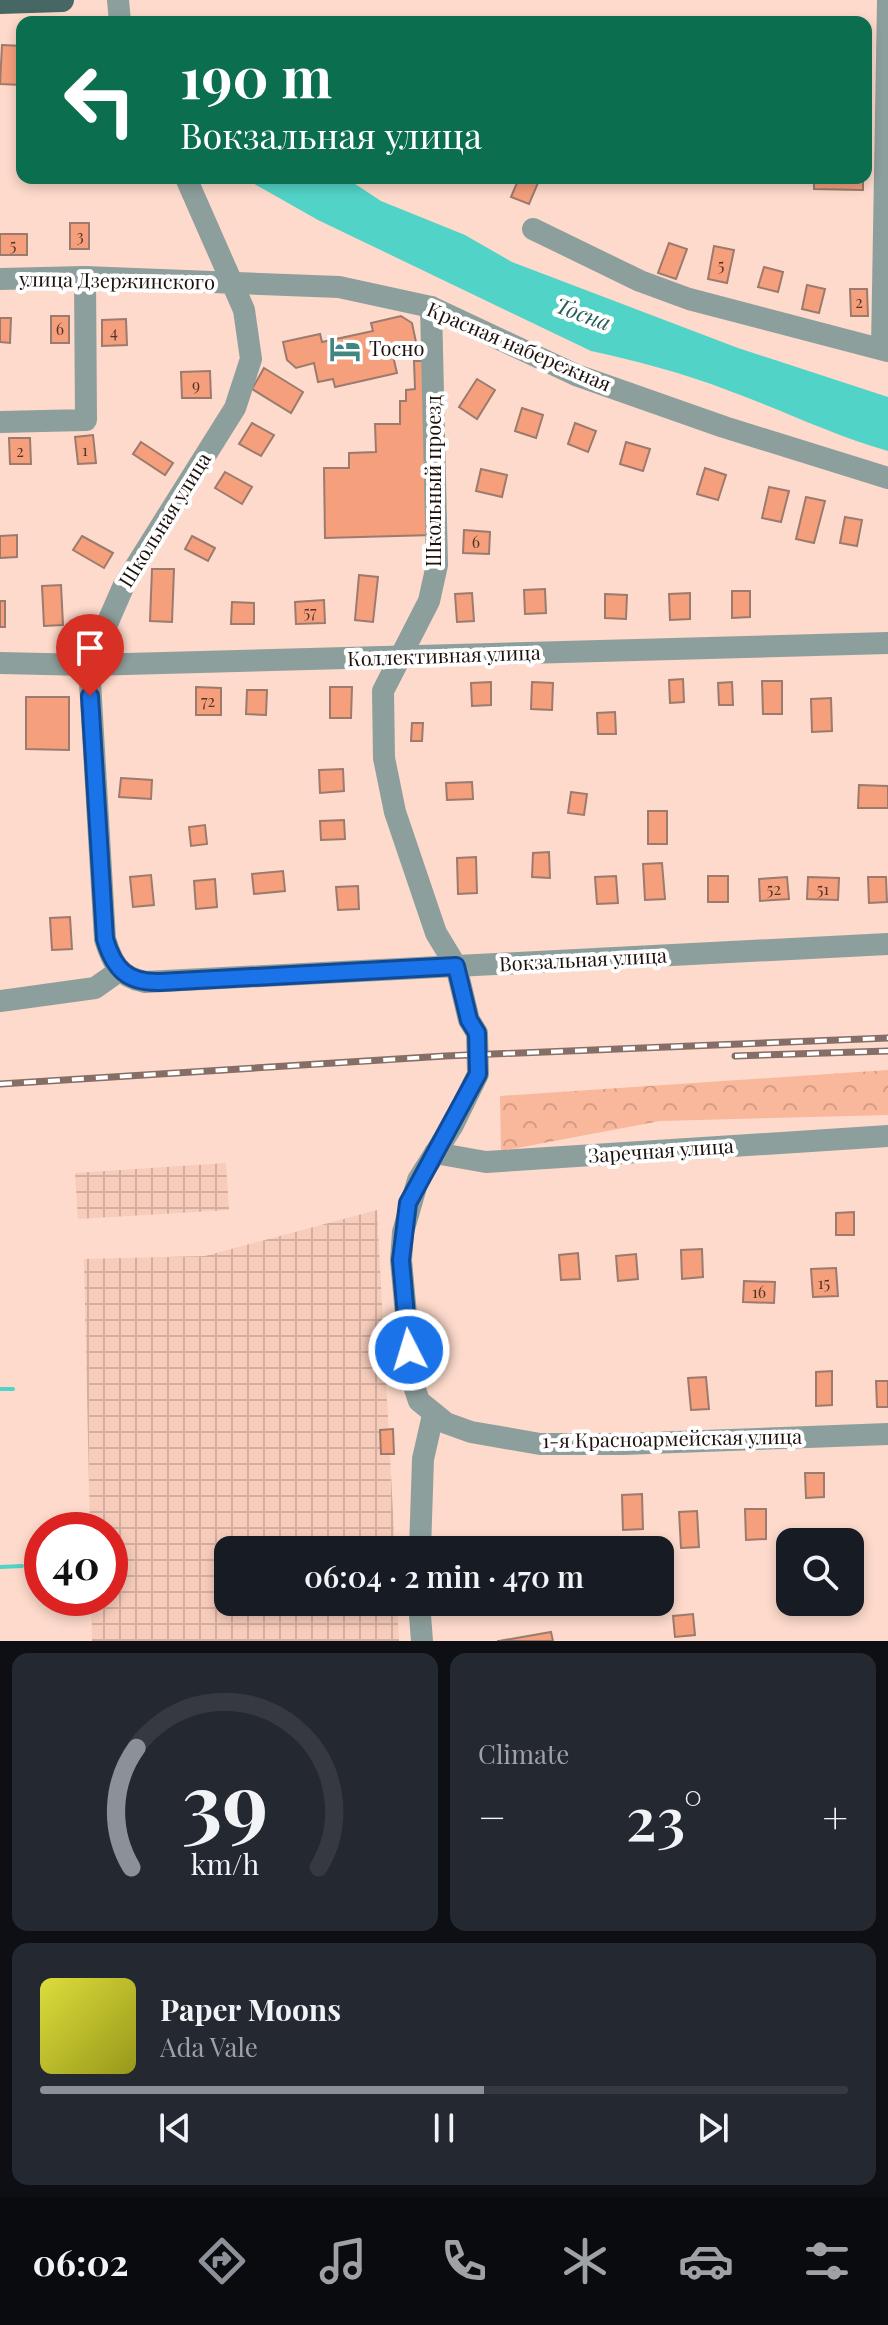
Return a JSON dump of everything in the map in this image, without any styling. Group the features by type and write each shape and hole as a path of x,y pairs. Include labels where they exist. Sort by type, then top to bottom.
{"main road":[{"path":"0,2 62,0"}],"street":[{"path":"533,229 640,281 689,299 885,350 888,0"},
{"name":"Школьная улица","path":"119,971 111,960 105,939 89,665 124,585 235,408 246,381 251,338 233,283 189,184"},
{"path":"0,422 86,420 85,277"},
{"name":"улица Дзержинского","path":"0,279 85,277 233,283"},
{"name":"Красная набережная","path":"233,283 339,287 431,307 576,375 724,427 888,478"},
{"name":"Школьный проезд","path":"431,307 437,565 429,601 383,691 384,758 395,812 436,933 456,966 469,1020 465,1031 470,1086 453,1125 435,1153"},
{"name":"Коллективная улица","path":"0,663 89,665 401,658 888,643"},
{"name":"Вокзальная улица","path":"119,971 131,980 145,982 888,944"},
{"path":"0,1001 95,988 119,971"},
{"name":"Заречная улица","path":"435,1153 486,1162 888,1136"},
{"path":"420,1536 426,1408 412,1380 401,1260 403,1232 411,1197 435,1153"},
{"name":"1-я Красноармейская улица","path":"426,1408 471,1432 540,1444 888,1434"},
{"path":"420,1616 422,1641"}],"shaded area":[{"path":"226,1163 229,1210 78,1219 75,1173"},
{"path":"377,1210 394,1536 214,1536 214,1616 398,1616 399,1641 92,1641 91,1616 128,1616 128,1512 90,1512 84,1259 205,1256"}],"green space":[{"path":"888,1070 888,1115 660,1121 501,1151 500,1096"}],"water":[{"name":"Тосна","path":"255,184 355,184 381,201 465,235 512,262 738,348 888,397 888,451 694,378 591,351 318,220"}],"pier":[{"path":"200,0 248,0 249,16 202,16"}],"building":[{"path":"2,45 16,46 16,85 0,84"},
{"path":"516,184 538,184 529,204 511,197"},
{"path":"814,184 863,184 863,190 814,189"},
{"path":"70,223 89,223 89,249 70,249"},
{"path":"0,234 27,234 27,255 0,255"},
{"path":"669,243 687,249 676,279 658,273"},
{"path":"714,246 734,250 727,283 708,279"},
{"path":"764,267 783,272 778,292 758,287"},
{"path":"807,285 825,289 819,313 802,309"},
{"path":"850,289 867,289 868,316 851,316"},
{"path":"51,316 69,316 69,343 51,343"},
{"name":"Тосно","path":"401,316 412,323 417,347 392,352 397,373 335,387 333,379 318,382 314,363 296,368 287,360 283,342 320,334 322,342 373,331 371,323"},
{"path":"0,318 11,318 10,343 0,342"},
{"path":"126,319 127,345 102,346 102,320"},
{"path":"414,361 429,361 433,535 325,538 324,468 349,468 349,453 376,452 375,424 400,424 400,401 406,401 406,390 415,389"},
{"path":"264,368 303,392 291,413 252,389"},
{"path":"210,371 211,398 182,398 181,372"},
{"path":"477,379 495,390 477,419 459,407"},
{"path":"522,408 543,415 536,438 515,431"},
{"path":"252,423 274,435 261,456 239,444"},
{"path":"575,423 596,431 588,452 568,444"},
{"path":"93,435 96,463 78,464 75,437"},
{"path":"9,438 30,438 31,464 10,464"},
{"path":"141,442 173,463 165,475 133,454"},
{"path":"626,442 650,449 643,471 620,464"},
{"path":"705,468 726,475 718,500 697,494"},
{"path":"481,469 507,475 502,497 476,491"},
{"path":"225,472 252,487 242,504 215,488"},
{"path":"769,487 789,491 781,522 762,518"},
{"path":"806,497 825,501 814,543 796,539"},
{"path":"845,517 862,520 857,546 840,543"},
{"path":"464,530 490,532 489,554 463,553"},
{"path":"17,535 17,557 0,558 0,536"},
{"path":"82,536 113,553 104,568 73,550"},
{"path":"192,536 215,548 208,561 185,549"},
{"path":"152,569 174,569 172,622 150,621"},
{"path":"359,575 378,577 373,622 355,620"},
{"path":"61,585 63,625 44,626 42,586"},
{"path":"545,589 546,613 525,614 524,590"},
{"path":"732,591 750,591 750,617 732,618"},
{"path":"472,593 474,621 457,622 455,594"},
{"path":"690,593 690,619 670,620 669,594"},
{"path":"605,594 627,595 626,619 605,618"},
{"path":"324,600 325,623 296,624 295,602"},
{"path":"0,601 5,601 5,627 0,627"},
{"path":"232,602 254,603 254,624 231,624"},
{"path":"683,679 684,702 670,703 669,680"},
{"path":"762,681 782,681 782,714 763,714"},
{"path":"491,682 491,705 472,706 471,683"},
{"path":"532,682 553,683 552,710 531,709"},
{"path":"732,682 733,705 719,705 718,683"},
{"path":"196,687 221,688 221,715 196,715"},
{"path":"330,687 352,687 351,718 330,718"},
{"path":"247,690 267,690 266,715 246,714"},
{"path":"26,697 69,697 69,750 26,749"},
{"path":"831,698 832,731 812,732 811,699"},
{"path":"615,712 616,734 598,734 597,713"},
{"path":"412,723 423,723 422,741 411,741"},
{"path":"343,769 344,791 320,793 319,770"},
{"path":"121,778 152,780 151,799 119,797"},
{"path":"472,782 473,799 447,800 446,783"},
{"path":"859,785 888,786 888,808 858,808"},
{"path":"571,792 587,794 584,815 568,813"},
{"path":"648,811 667,811 667,844 648,844"},
{"path":"344,820 345,839 321,840 320,821"},
{"path":"205,825 207,844 191,846 189,827"},
{"path":"549,852 550,878 532,877 533,853"},
{"path":"476,857 477,893 458,894 457,858"},
{"path":"662,863 665,899 645,900 643,864"},
{"path":"283,871 285,891 254,894 252,874"},
{"path":"151,875 154,905 133,907 130,877"},
{"path":"616,876 618,903 597,904 595,877"},
{"path":"708,876 728,876 728,902 708,902"},
{"path":"787,877 789,899 760,901 759,879"},
{"path":"808,877 839,878 838,900 807,899"},
{"path":"868,877 886,877 887,902 869,903"},
{"path":"215,879 217,907 196,909 194,881"},
{"path":"358,886 359,909 338,910 336,887"},
{"path":"70,917 72,949 52,950 50,918"},
{"path":"854,1212 854,1235 836,1235 836,1213"},
{"path":"702,1249 703,1277 682,1279 681,1250"},
{"path":"578,1253 580,1279 561,1280 559,1255"},
{"path":"636,1254 638,1279 618,1281 616,1256"},
{"path":"836,1268 838,1296 813,1297 811,1269"},
{"path":"744,1281 775,1282 774,1303 743,1302"},
{"path":"832,1371 832,1405 816,1406 816,1372"},
{"path":"706,1377 709,1409 691,1410 688,1378"},
{"path":"876,1381 888,1381 888,1407 877,1407"},
{"path":"393,1429 394,1454 381,1454 380,1430"},
{"path":"805,1473 824,1473 824,1497 806,1498"},
{"path":"642,1494 643,1529 623,1530 622,1495"},
{"path":"745,1509 766,1509 766,1539 746,1540"},
{"path":"697,1511 699,1547 681,1548 679,1512"},
{"path":"693,1614 695,1635 675,1637 674,1616"},
{"path":"551,1632 553,1641 499,1641"}],"waterway":[{"path":"0,1389 13,1389"},
{"path":"0,1567 22,1566"}],"railway":[{"path":"0,1084 445,1056 888,1038"},
{"path":"735,1056 888,1051"}],"place":[{"name":"Тосно","path":"345,349"}],"route":[{"path":"90,696 105,939 111,960 131,980 160,982 456,966 469,1020 477,1033 478,1074 408,1203 401,1260 409,1350"}]}
